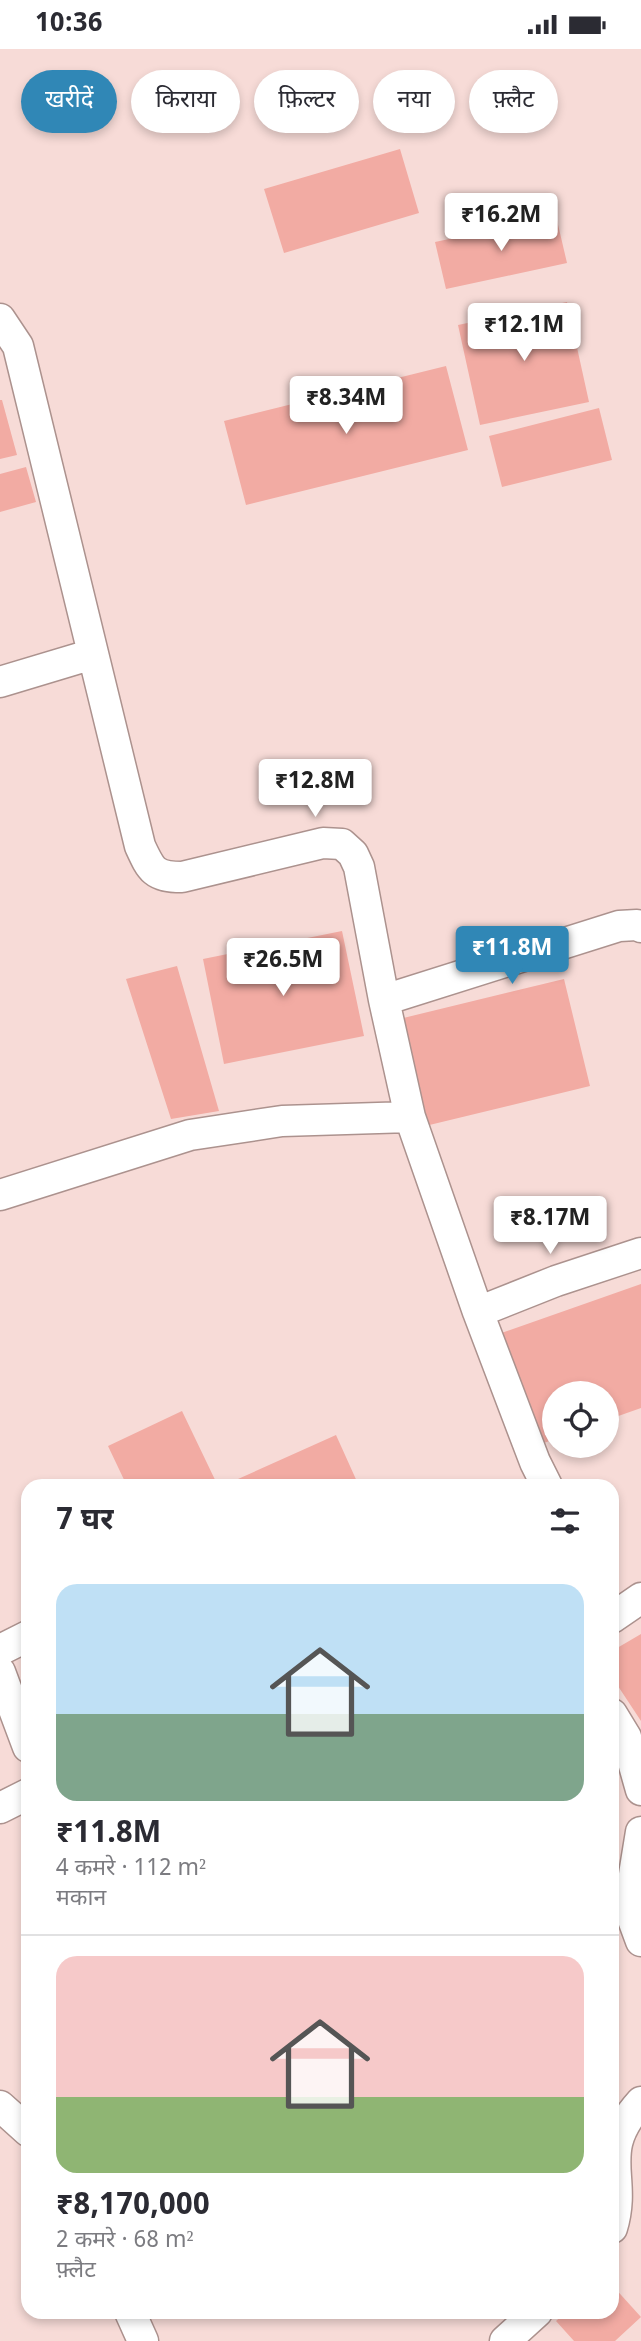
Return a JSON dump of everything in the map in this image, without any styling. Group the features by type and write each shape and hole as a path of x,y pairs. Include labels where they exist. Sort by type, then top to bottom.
{"street":[{"path":"0,319 18,347 140,846 150,867 164,877 182,877 323,843 342,844 353,854 359,867 410,1117 478,1312 534,1462 543,1479"},
{"path":"0,683 93,654"},
{"path":"384,1000 619,926 641,927"},
{"path":"0,1195 190,1135 282,1121 410,1117"},
{"path":"478,1312 556,1281 641,1253"},
{"path":"619,1610 641,1598"},
{"path":"0,1650 21,1640"},
{"path":"0,1672 21,1728"},
{"path":"619,1726 626,1737 641,1790"},
{"path":"0,1808 21,1798"},
{"path":"641,1832 631,1914 641,1941"},
{"path":"619,2135 641,2102"},
{"path":"0,2106 21,2124"},
{"path":"133,2319 143,2341"},
{"path":"505,2341 529,2319"}],"building":[{"path":"400,149 419,213 284,253 264,189"},
{"path":"556,216 567,263 446,289 435,242"},
{"path":"567,302 589,402 480,425 458,325"},
{"path":"446,366 468,450 246,505 224,421"},
{"path":"0,400 17,455 0,459"},
{"path":"599,408 612,460 502,487 489,436"},
{"path":"26,467 36,502 0,512 0,474"},
{"path":"342,931 364,1036 224,1064 203,959"},
{"path":"177,966 219,1111 171,1119 126,979"},
{"path":"564,979 590,1086 417,1128 391,1021"},
{"path":"641,1284 641,1408 619,1416 619,1381 542,1381 542,1444 530,1448 490,1337"},
{"path":"182,1411 215,1479 124,1479 108,1446"},
{"path":"336,1435 356,1479 238,1479"},
{"path":"641,1634 641,1721 619,1688 619,1647"},
{"path":"619,2293 641,2317 615,2341 574,2341 556,2321 619,2319"}]}
